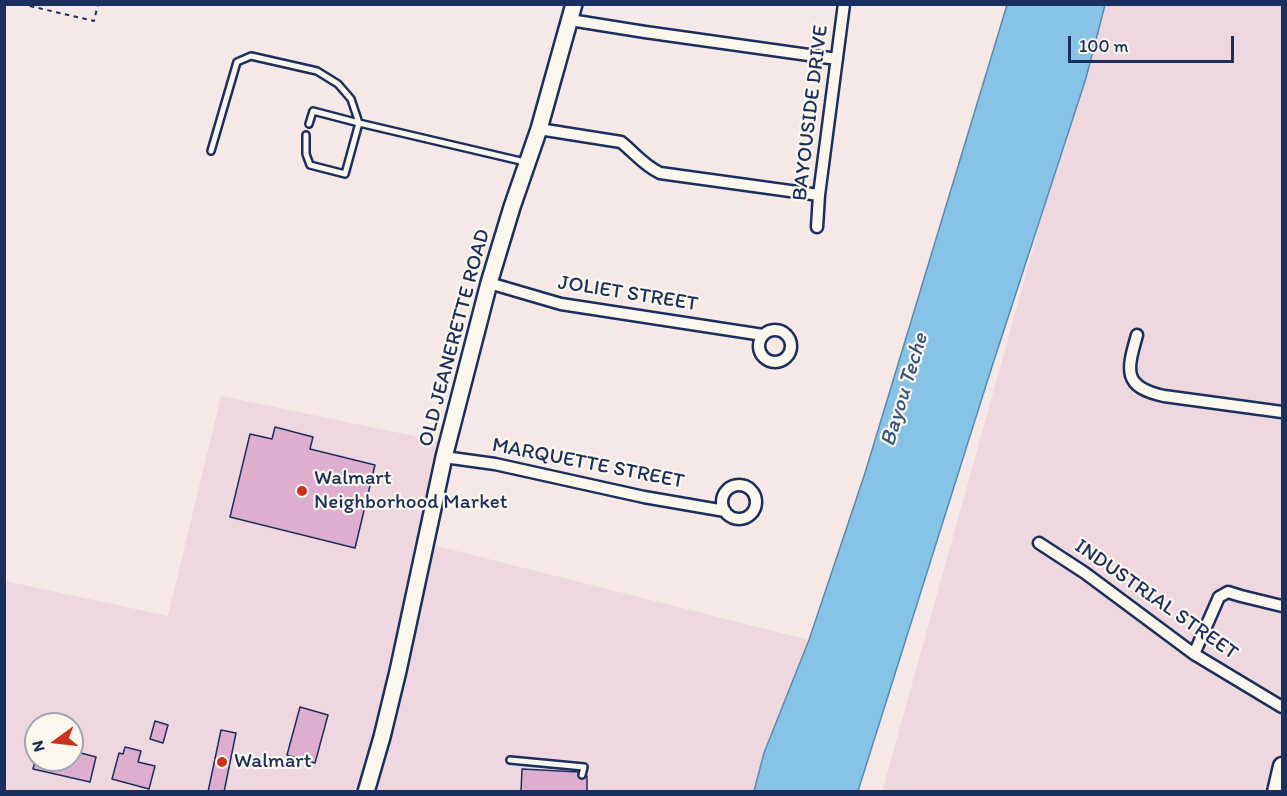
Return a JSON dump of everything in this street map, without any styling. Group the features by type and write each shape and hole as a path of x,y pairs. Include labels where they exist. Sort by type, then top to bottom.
{"main road":[{"name":"OLD JEANERETTE ROAD","path":"366,792 398,671 444,457 489,283 539,129 574,4"},
{"path":"1276,792 1282,766"}],"street":[{"name":"BAYOUSIDE DRIVE","path":"817,227 819,195 844,4"},
{"path":"570,20 837,59"},
{"path":"539,129 621,142 632,150 640,161 660,173 819,195"},
{"name":"JOLIET STREET","path":"489,283 561,304 763,335"},
{"path":"1137,336 1130,362 1130,376 1138,387 1164,396 1282,412"},
{"name":"MARQUETTE STREET","path":"444,457 495,464 644,497 725,511"},
{"name":"INDUSTRIAL STREET","path":"1039,543 1085,573 1194,654 1282,707"},
{"path":"1194,654 1219,597 1227,592 1282,606"}],"lane":[{"path":"211,152 237,62 251,57 317,72 338,84 351,99 359,123 345,174 310,165 306,154 306,135"},
{"path":"309,124 313,111 527,162"},
{"path":"510,760 584,767 582,775"}],"path":[{"path":"21,4 94,21 98,4"}],"shaded area":[{"path":"1101,5 1282,5 1282,791 882,792"},
{"path":"221,396 448,443 425,543 809,640 772,791 5,792 5,581 168,616"}],"water":[{"name":"Bayou Teche","path":"1007,5 1105,5 1086,78 858,791 754,791 764,753 809,640 865,473"}],"building":[{"name":"Walmart Neighborhood Market","path":"275,427 313,437 310,449 375,465 355,548 230,517 250,434 272,439"},
{"path":"300,707 328,715 315,763 287,755"},
{"path":"155,721 168,725 163,743 150,739"},
{"name":"Walmart","path":"221,730 236,733 224,792 208,792"},
{"path":"125,747 141,751 138,762 155,766 149,789 112,779 119,753 123,754"},
{"path":"84,754 96,757 90,782 46,772 84,772"},
{"path":"522,769 579,772 579,775 587,776 587,792 521,792"}],"place":[{"name":"Walmart Neighborhood Market","path":"302,491"},
{"name":"Walmart","path":"222,762"}]}
